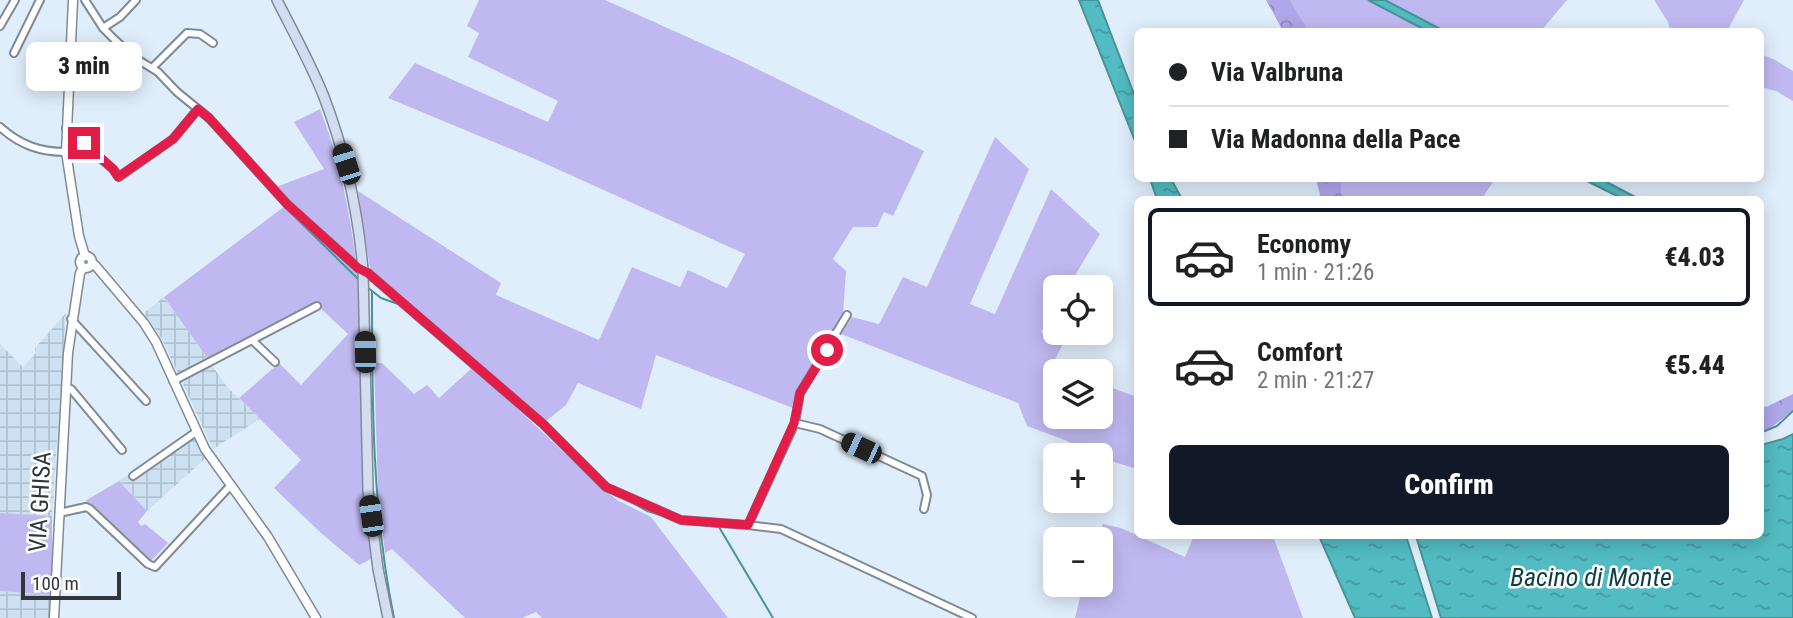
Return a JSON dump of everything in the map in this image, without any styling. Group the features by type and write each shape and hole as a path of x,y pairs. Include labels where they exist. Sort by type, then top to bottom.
{"main road":[{"path":"277,0 324,96 346,164 360,237 368,489 378,569 388,618"}],"street":[{"path":"0,26 15,0"},
{"path":"14,53 40,0"},
{"path":"0,127 35,149 66,152 73,0"},
{"path":"85,0 103,28 132,56 152,68 209,118 287,204 358,268 543,424 606,487 681,520 780,529 972,618"},
{"path":"103,28 120,17 136,0"},
{"path":"152,68 187,33 200,34 213,43"},
{"path":"66,128 113,169 118,177 173,139 198,109"},
{"name":"VIA GHISA","path":"54,618 71,319 80,273 88,266 80,261 85,256 79,236 66,152"},
{"path":"88,266 95,265 115,287 156,342 197,432 230,486 268,537 316,618"},
{"path":"173,381 317,306"},
{"path":"748,525 794,423 800,393 847,315"},
{"path":"71,319 146,401"},
{"path":"253,341 275,362"},
{"path":"66,389 71,389 122,450"},
{"path":"794,423 820,429 922,476 927,495 924,509"},
{"path":"133,476 197,432"},
{"path":"59,513 86,507 90,509 148,564 155,567 230,486"}],"shaded area":[{"path":"479,0 605,0 741,61 924,151 893,216 884,212 877,227 853,227 833,259 846,271 843,314 797,392 793,408 656,355 641,409 578,383 566,405 545,422 370,269 358,191 501,283 496,295 599,340 632,267 680,287 688,270 727,288 745,254 535,159 388,98 415,63 548,122 558,101 468,57 479,33 467,26"},
{"path":"1290,0 1368,0 1421,28 1307,28"},
{"path":"1385,0 1567,0 1543,28 1438,28"},
{"path":"1654,0 1744,0 1729,28 1670,28"},
{"path":"1764,55 1793,71 1793,101 1764,88"},
{"path":"320,109 337,162 349,217 362,331 371,559 359,565 274,488 301,460 239,398 279,363 301,385 348,334 318,306 210,362 164,297 289,203 276,187 324,169 294,122"},
{"path":"995,137 1029,169 970,304 995,314 1051,189 1100,234 1075,275 1043,275 1043,345 1062,345 1055,359 1043,359 1043,429 1113,429 1113,388 1134,396 1134,468 1113,462 1113,443 1071,443 1027,426 1018,403 841,334 852,317 879,324 903,277 927,287"},
{"path":"1341,182 1493,182 1484,196 1342,196"},
{"path":"164,297 228,388 260,419 213,449 162,339 144,313"},
{"path":"66,313 52,516 0,514 0,344 23,367 36,353 35,348"},
{"path":"374,363 382,363 414,394 427,385 439,398 473,367 605,491 651,517 728,618 542,618 536,612 522,618 465,618 392,549 385,553 378,492"},
{"path":"191,431 207,457 147,511 119,481"},
{"path":"119,481 147,511 138,522 141,526 145,524 168,543 151,561 85,501"},
{"path":"0,513 52,516 52,595 0,591"},
{"path":"1103,524 1121,528 1134,534 1134,539 1145,539 1185,557 1193,539 1274,539 1303,618 1075,618 1080,597 1113,597 1113,527 1102,527"},
{"path":"0,591 52,595 51,618 0,618"}],"green space":[{"path":"1266,0 1290,0 1307,28 1281,28"},
{"path":"1317,182 1341,182 1342,196 1320,196"},
{"path":"1793,394 1793,411 1765,432 1766,407"}],"water":[{"path":"1079,0 1098,0 1134,94 1134,138"},
{"path":"1368,0 1385,0 1438,28 1421,28"},
{"path":"1151,182 1173,182 1180,196 1156,196"},
{"path":"1589,182 1607,182 1633,196 1617,196"},
{"name":"Bacino di Monte","path":"1793,434 1793,618 1441,618 1417,539 1764,539 1764,444"},
{"path":"1320,539 1407,539 1432,618 1355,618"}],"waterway":[{"path":"200,115 215,129"},
{"path":"247,164 287,209 360,281"},
{"path":"367,287 381,298 401,305"},
{"path":"372,292 377,497 394,618"},
{"path":"1764,431 1777,426 1793,411"},
{"path":"619,495 647,511 664,516"},
{"path":"693,524 719,527 773,618"}],"route":[{"path":"84,143 113,169 118,177 173,139 198,109 287,204 358,268 368,273 543,424 606,487 681,520 748,525 794,423 800,393 827,350"}]}
